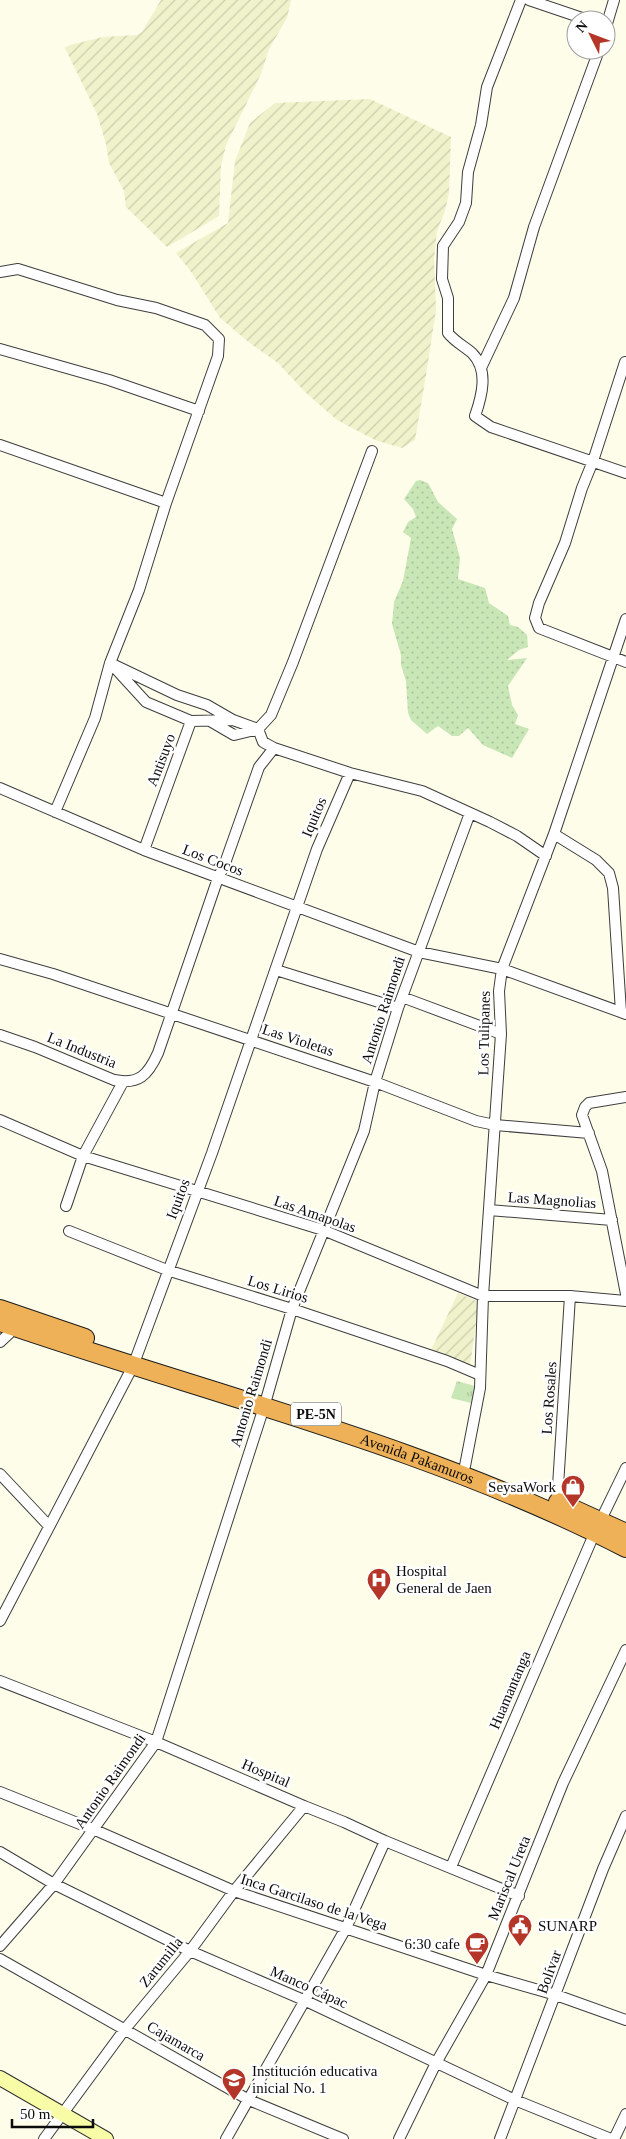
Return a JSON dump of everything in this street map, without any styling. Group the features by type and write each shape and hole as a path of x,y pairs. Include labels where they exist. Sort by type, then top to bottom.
{"highway":[{"name":"Avenida Pakamuros","path":"0,1309 135,1360"},
{"name":"Avenida Pakamuros","path":"8,1325 135,1360 465,1466 557,1502 598,1526 626,1548"},
{"name":"Avenida Pakamuros","path":"265,1402 462,1475 544,1508 626,1533"}],"street":[{"path":"521,0 487,87 481,125 468,172 466,203 459,222 443,246 442,279 448,298 448,333 454,340 474,354 483,373 480,400 475,416 491,427 626,473"},
{"path":"529,0 566,13"},
{"path":"481,368 514,298 534,227 595,60"},
{"path":"0,272 18,269 117,300 156,308 205,325 219,339 218,356 166,503 140,590 110,663 94,718 55,812"},
{"path":"0,349 110,380 199,411"},
{"path":"625,362 565,543 539,603 535,618 539,628 626,662"},
{"path":"0,445 166,503"},
{"path":"210,721 234,735 258,729 271,715 282,692 372,451"},
{"name":"Los Tulipanes","path":"465,1466 480,1388 483,1296 501,1034 500,991 502,970 554,834 626,619"},
{"path":"110,663 177,695 207,705 233,720 258,729 263,742 274,748 350,773 422,791 517,836 546,856"},
{"path":"110,663 146,702 191,721"},
{"name":"Antisuyo","path":"144,850 191,721 233,720"},
{"path":"172,1014 218,878 259,767 274,748"},
{"name":"Iquitos","path":"0,1622 135,1360 276,970 296,907 327,825 350,773"},
{"name":"Los Cocos","path":"0,788 144,850 419,952 502,970"},
{"name":"Antonio Raimondi","path":"0,1946 54,1884 95,1830 156,1742 265,1402 292,1309 364,1131 375,1082 398,1008 470,814"},
{"path":"502,970 623,1013 614,888 609,873 577,847 554,834"},
{"name":"Las Violetas","path":"0,959 53,974 375,1082 476,1121 495,1125 589,1133"},
{"path":"276,970 398,1008"},
{"path":"402,997 501,1034"},
{"name":"La Industria","path":"0,1035 123,1082 138,1080 151,1069 172,1014"},
{"path":"66,1206 83,1156 123,1082"},
{"path":"626,1097 589,1103 582,1115 602,1171 626,1294"},
{"name":"Las Amapolas","path":"0,1120 83,1156 323,1230 483,1296 570,1296 626,1301"},
{"name":"Las Magnolias","path":"489,1210 612,1220"},
{"name":"Los Lirios","path":"69,1231 167,1270 292,1309 447,1361 480,1375"},
{"name":"Los Rosales","path":"557,1502 570,1296"},
{"path":"0,1342 8,1325"},
{"name":"Huamantanga","path":"451,1867 598,1526 626,1468"},
{"path":"0,1474 48,1526"},
{"name":"Mariscal Ureta","path":"399,2139 436,2063 486,1975 563,1783 626,1650"},
{"name":"Hospital","path":"0,1680 156,1742 518,1896"},
{"name":"Inca Garcilaso de la Vega","path":"0,1792 95,1830 234,1891 486,1975 556,1995 626,2020"},
{"name":"Zarumilla","path":"44,2139 234,1891 304,1806"},
{"name":"Bolívar","path":"500,2139 603,1869 626,1816"},
{"path":"226,2139 346,1928 385,1841"},
{"name":"Manco Cápac","path":"0,1852 54,1884 190,1950 306,2001 515,2100 612,2139"},
{"name":"Cajamarca","path":"0,1959 249,2100 343,2139"},
{"path":"0,2078 106,2139"},
{"path":"612,2139 626,2114"}],"green space":[{"path":"161,0 291,0 287,18 269,49 261,74 226,145 221,166 219,216 167,247 126,207 124,191 109,163 106,144 97,114 65,48 103,37 137,35 142,32"},
{"path":"370,99 451,137 449,193 445,211 437,231 434,259 436,310 426,375 415,440 402,448 375,440 337,420 305,392 278,363 251,344 220,318 192,273 176,253 228,223 235,161 250,123 275,103"},
{"path":"420,480 428,483 438,502 457,519 452,529 460,558 458,579 485,588 489,603 508,616 510,625 518,627 527,635 528,647 519,650 507,660 527,658 508,686 512,705 518,715 515,724 529,729 512,758 483,745 468,728 459,736 452,736 438,726 427,734 411,720 408,713 406,681 392,624 394,602 403,581 411,538 403,532 408,522 416,517 413,509 404,499 416,481"},
{"path":"458,1293 479,1302 470,1366 431,1350"},
{"path":"457,1381 475,1386 471,1403 451,1398"}],"place":[{"name":"SeysaWork","path":"573,1508"},
{"name":"Hospital General de Jaen","path":"379,1601"},
{"name":"SUNARP","path":"520,1947"},
{"name":"6:30 cafe","path":"477,1965"},
{"name":"Institución educativa inicial No. 1","path":"234,2101"}]}
